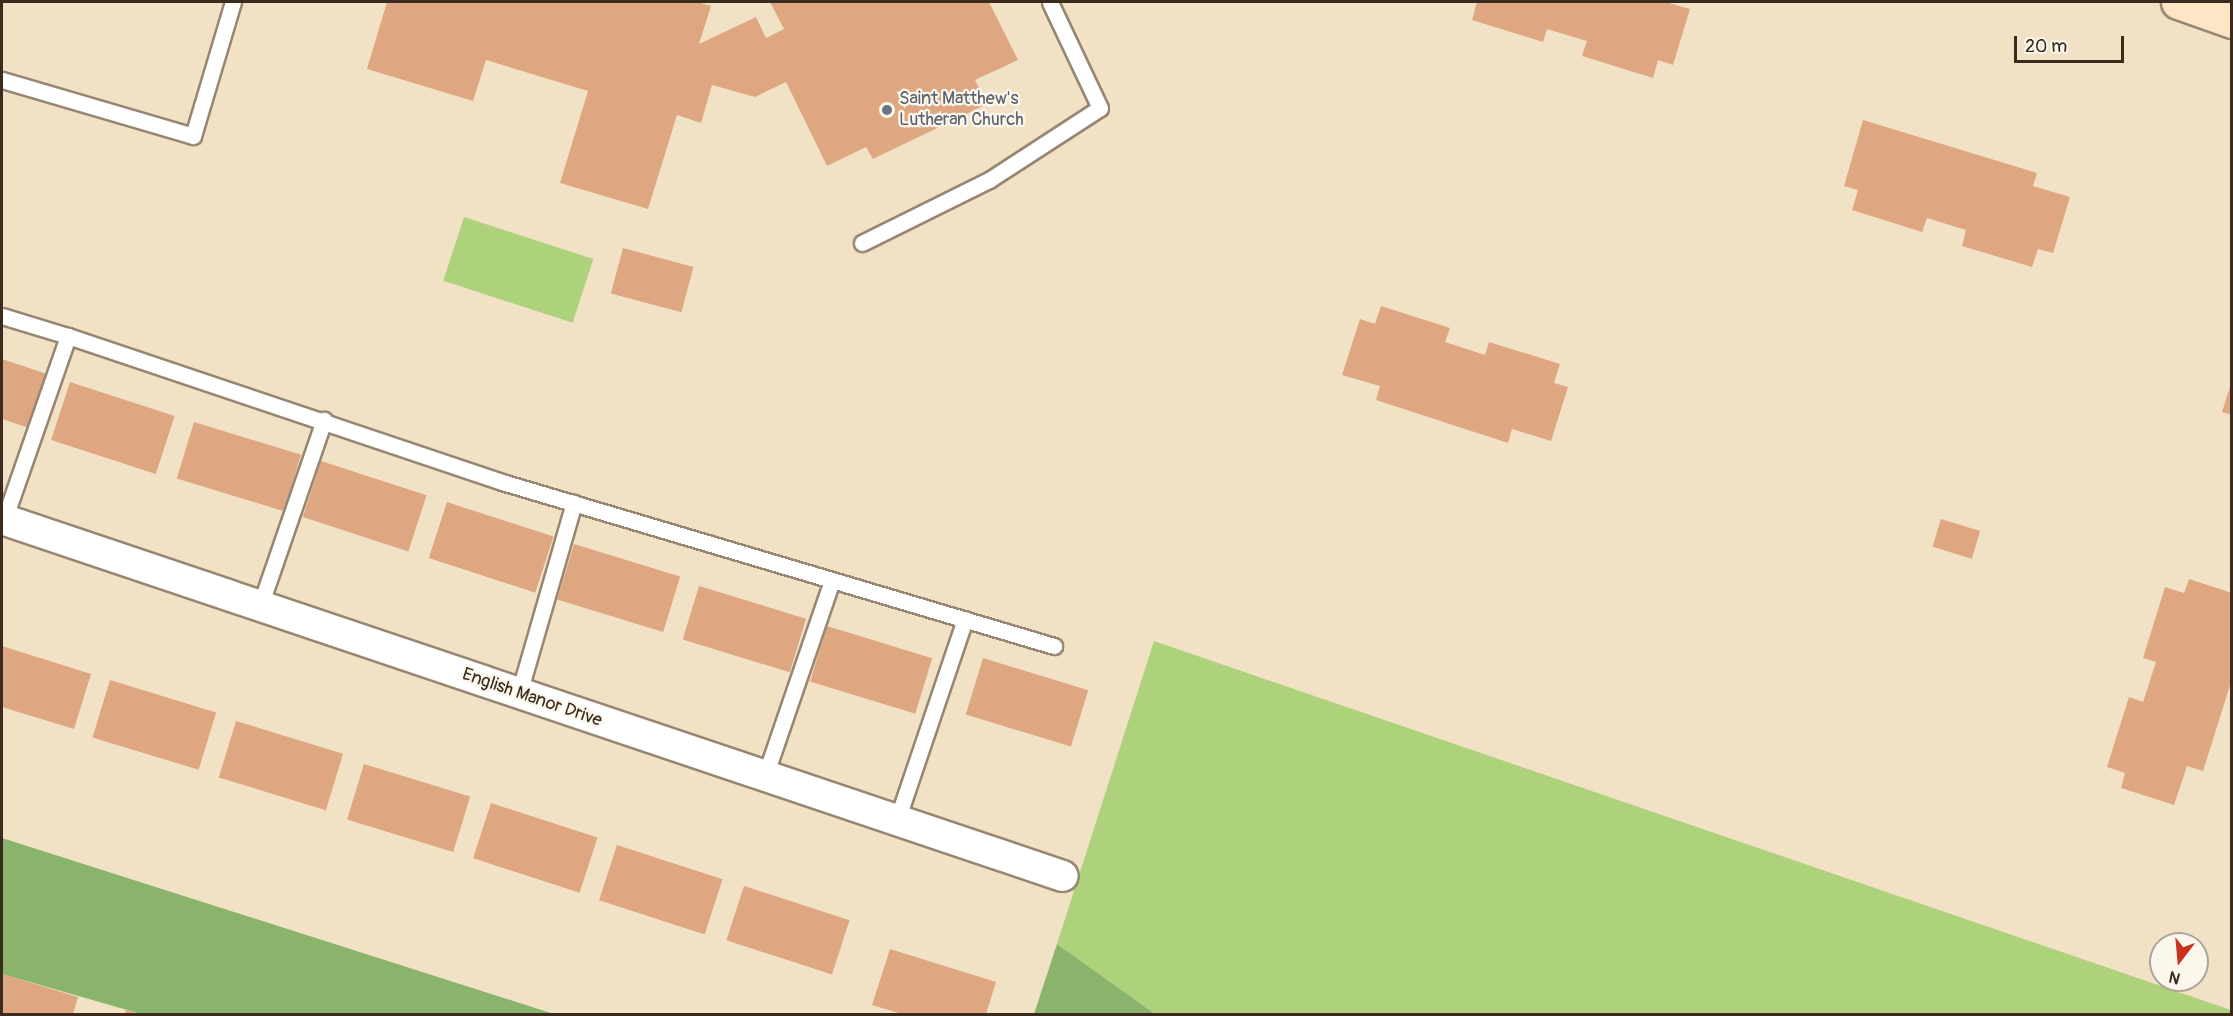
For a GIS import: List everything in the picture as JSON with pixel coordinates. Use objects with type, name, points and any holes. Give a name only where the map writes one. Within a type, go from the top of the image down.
[{"type":"main road","points":[[2178,2],[2232,21]]},
{"type":"street","name":"English Manor Drive","points":[[3,519],[1063,876]]},
{"type":"lane","points":[[2,80],[193,136],[233,2]]},
{"type":"lane","points":[[862,243],[989,180],[1100,108],[1050,2]]},
{"type":"lane","points":[[2,316],[574,503],[1054,646]]},
{"type":"lane","points":[[3,519],[68,336]]},
{"type":"lane","points":[[260,606],[324,420]]},
{"type":"lane","points":[[519,693],[574,503]]},
{"type":"lane","points":[[765,776],[832,580]]},
{"type":"lane","points":[[897,820],[965,619]]},
{"type":"green space","points":[[464,217],[593,259],[573,323],[443,281]]},
{"type":"green space","points":[[1154,641],[2149,982],[2149,992],[2178,992],[2231,1010],[2231,1014],[1155,1014],[1057,944]]},
{"type":"green space","points":[[2,838],[554,1014],[141,1014],[2,974]]},
{"type":"green space","points":[[1057,944],[1155,1014],[1034,1014]]},
{"type":"building","name":"Saint Matthew's Lutheran Church","points":[[387,2],[697,2],[711,6],[699,44],[756,17],[766,38],[784,29],[770,2],[989,2],[1018,60],[975,80],[987,104],[873,159],[866,147],[827,166],[786,82],[755,97],[712,85],[701,123],[677,115],[648,209],[560,183],[588,91],[486,60],[473,101],[367,69]]},
{"type":"building","points":[[1477,2],[1665,2],[1690,9],[1673,65],[1658,60],[1653,78],[1582,56],[1587,41],[1547,29],[1543,42],[1472,20]]},
{"type":"building","points":[[1863,120],[2037,173],[2033,186],[2070,197],[2053,253],[2038,249],[2032,267],[1962,246],[1966,230],[1927,218],[1922,232],[1852,210],[1858,190],[1844,186]]},
{"type":"building","points":[[623,248],[694,267],[681,312],[611,293]]},
{"type":"building","points":[[1381,306],[1450,328],[1445,342],[1485,355],[1489,342],[1560,364],[1554,383],[1568,387],[1551,441],[1512,429],[1508,443],[1376,400],[1380,386],[1342,375],[1360,319],[1375,324]]},
{"type":"building","points":[[2,359],[50,375],[32,429],[2,419]]},
{"type":"building","points":[[70,382],[175,416],[156,474],[51,440]]},
{"type":"building","points":[[2232,385],[2232,415],[2222,412]]},
{"type":"building","points":[[194,422],[301,455],[284,511],[177,478]]},
{"type":"building","points":[[321,461],[427,495],[408,551],[303,517]]},
{"type":"building","points":[[447,502],[554,537],[535,593],[429,558]]},
{"type":"building","points":[[1941,519],[1980,531],[1972,559],[1933,547]]},
{"type":"building","points":[[574,544],[680,576],[663,632],[557,599]]},
{"type":"building","points":[[2189,579],[2232,593],[2232,679],[2203,771],[2187,766],[2174,805],[2121,788],[2125,773],[2107,767],[2129,697],[2143,702],[2156,662],[2143,658],[2165,587],[2184,593]]},
{"type":"building","points":[[699,586],[806,619],[790,672],[683,640]]},
{"type":"building","points":[[827,626],[932,658],[915,714],[810,681]]},
{"type":"building","points":[[2,646],[91,674],[74,729],[2,707]]},
{"type":"building","points":[[983,658],[1088,690],[1071,747],[966,714]]},
{"type":"building","points":[[110,680],[216,712],[199,770],[92,737]]},
{"type":"building","points":[[236,721],[343,754],[326,810],[219,777]]},
{"type":"building","points":[[364,764],[470,796],[453,852],[347,819]]},
{"type":"building","points":[[491,803],[598,838],[580,893],[473,858]]},
{"type":"building","points":[[617,845],[723,879],[705,934],[599,900]]},
{"type":"building","points":[[744,886],[850,920],[832,975],[726,940]]},
{"type":"building","points":[[890,949],[996,982],[986,1014],[902,1014],[872,1005]]},
{"type":"building","points":[[2,974],[78,997],[73,1014],[2,1014]]},
{"type":"building","points":[[126,1010],[140,1014],[125,1014]]},
{"type":"place","name":"Saint Matthew's Lutheran Church","points":[[887,110]]}]
